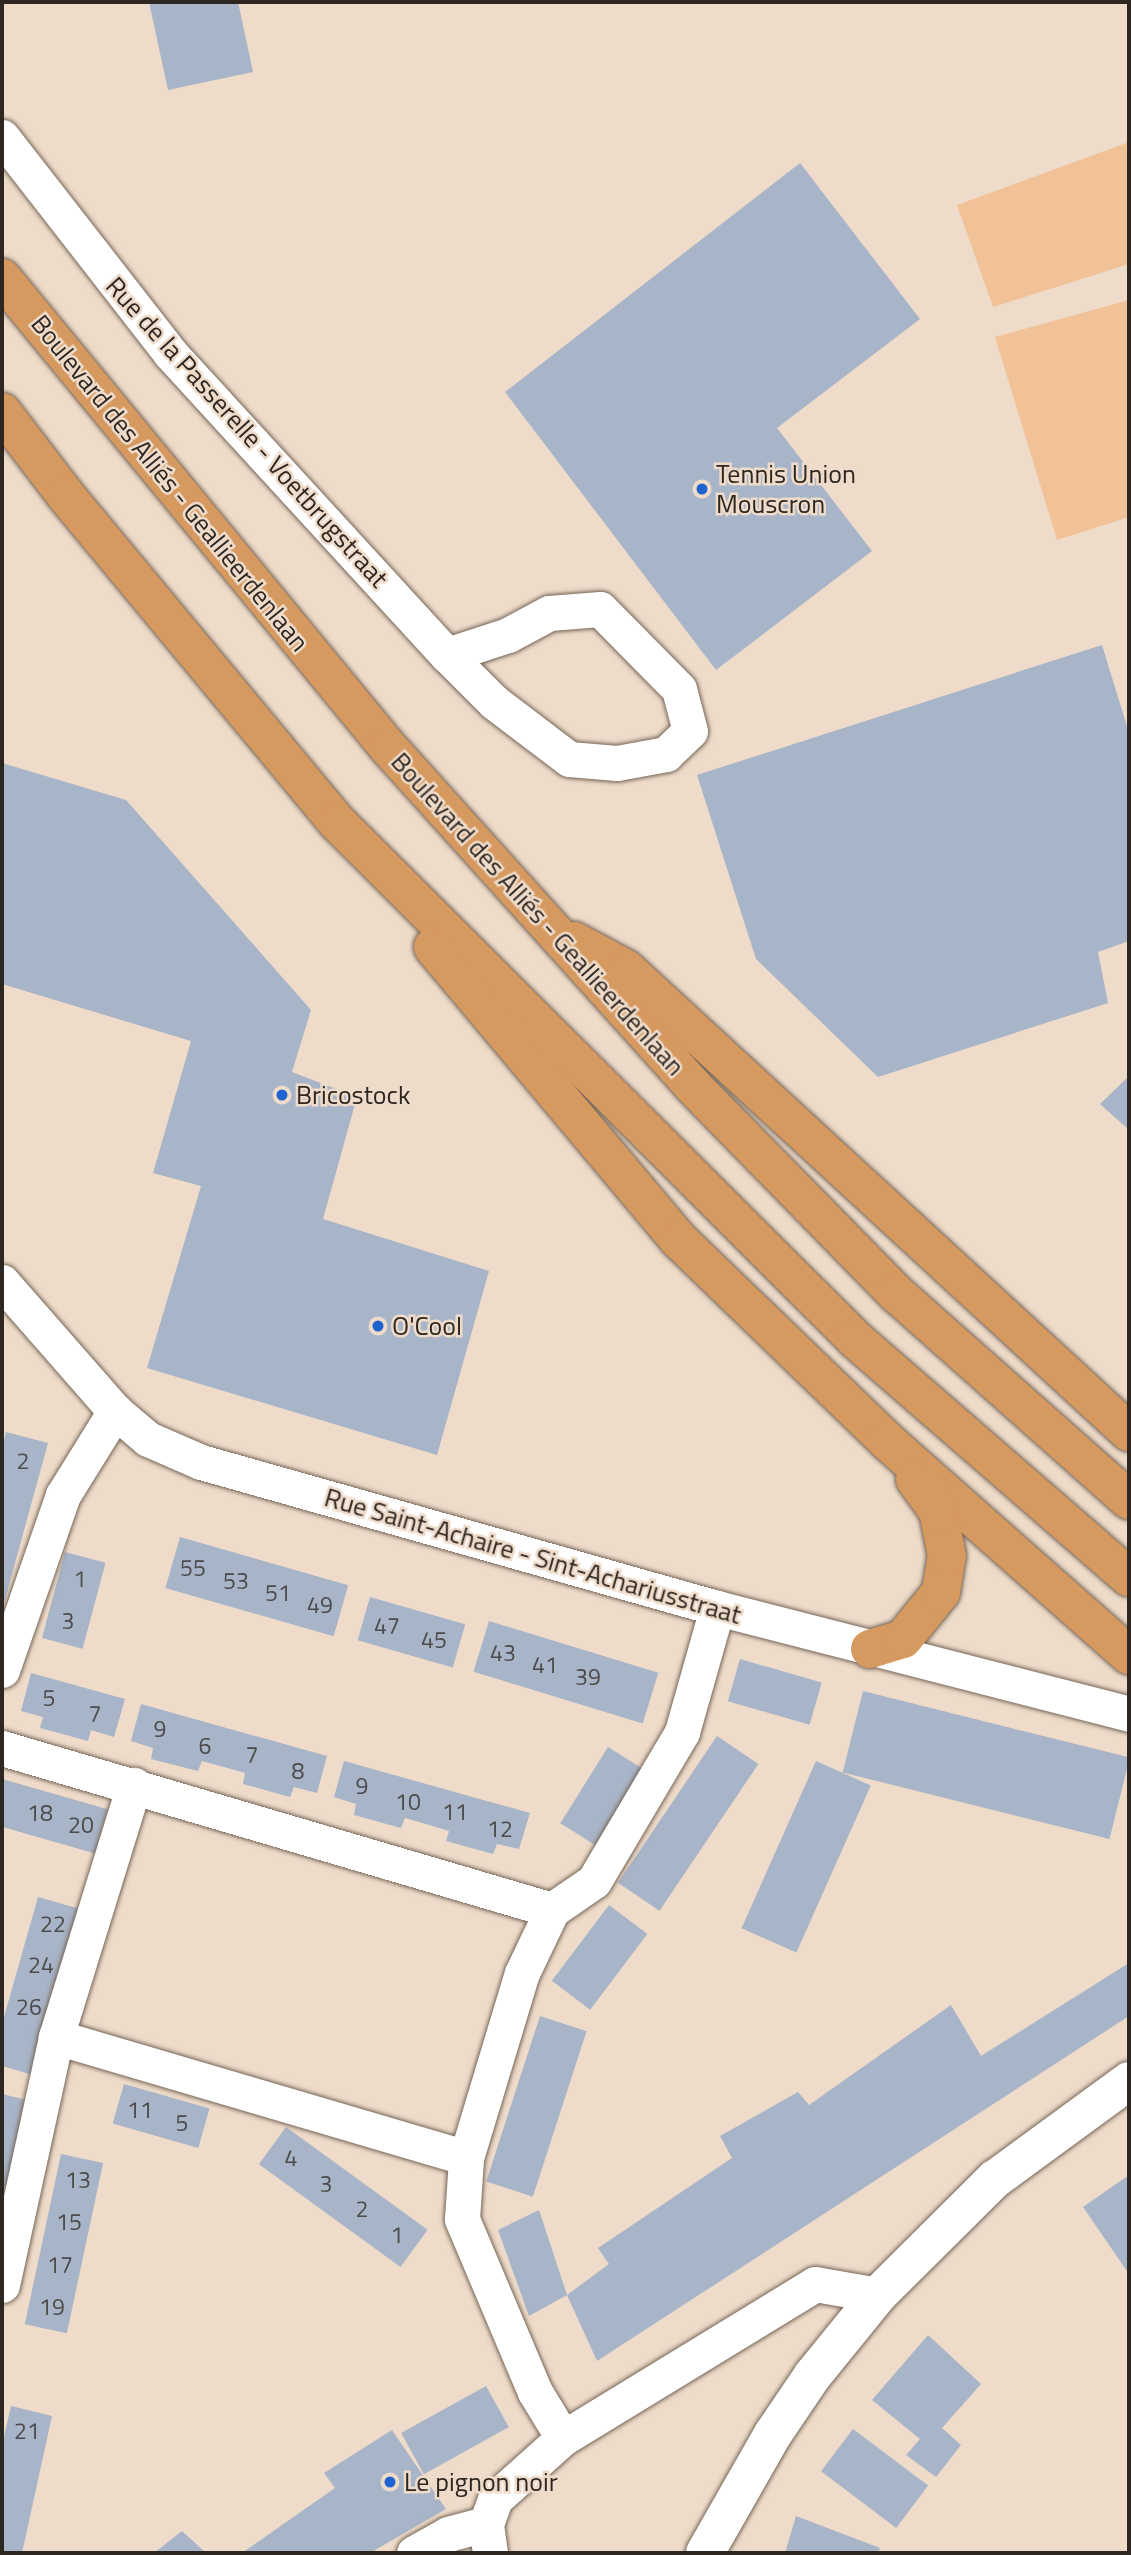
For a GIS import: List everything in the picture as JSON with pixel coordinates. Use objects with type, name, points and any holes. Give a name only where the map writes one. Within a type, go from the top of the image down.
[{"type":"highway","name":"Boulevard des Alliés - Geallieerdenlaan","points":[[2,278],[387,746],[693,1086],[898,1295],[1129,1500]]},
{"type":"highway","points":[[2,412],[67,497],[338,823],[482,1010],[679,1240],[887,1441],[1129,1655]]},
{"type":"highway","points":[[338,823],[855,1339],[1129,1577]]},
{"type":"highway","points":[[548,928],[626,969],[1129,1432]]},
{"type":"highway","points":[[870,1649],[903,1639],[941,1592],[947,1556],[938,1511],[887,1441]]},
{"type":"main road","points":[[705,2553],[734,2495],[779,2424],[878,2295],[995,2179],[1129,2081]]},
{"type":"street","name":"Rue de la Passerelle - Voetbrugstraat","points":[[2,137],[170,353],[447,655],[494,702],[569,759],[617,763],[666,754],[690,731],[679,690],[600,609],[549,613],[508,635],[447,655]]},
{"type":"street","name":"Rue Saint-Achaire - Sint-Achariusstraat","points":[[2,1282],[115,1411],[148,1439],[201,1462],[717,1608],[1129,1714]]},
{"type":"street","points":[[2,1670],[63,1495],[115,1411]]},
{"type":"street","points":[[563,2438],[534,2392],[462,2218],[466,2158],[522,1973],[552,1910],[594,1881],[682,1732],[717,1608]]},
{"type":"street","points":[[2,1748],[552,1910]]},
{"type":"street","points":[[2,2285],[56,2037],[134,1785]]},
{"type":"street","points":[[56,2037],[466,2158]]},
{"type":"street","points":[[414,2553],[448,2534],[488,2539],[495,2499],[515,2476],[563,2438],[815,2284],[878,2295]]},
{"type":"shaded area","points":[[1129,142],[1129,264],[993,307],[957,205]]},
{"type":"shaded area","points":[[1129,300],[1129,517],[1057,540],[995,337]]},
{"type":"building","points":[[149,2],[238,2],[253,72],[168,90]]},
{"type":"building","name":"Tennis Union Mouscron","points":[[800,163],[920,319],[777,428],[872,551],[716,670],[505,392]]},
{"type":"building","points":[[1102,645],[1129,733],[1129,941],[1098,952],[1108,1003],[878,1077],[756,959],[697,775]]},
{"type":"building","points":[[2,763],[126,800],[311,1010],[292,1072],[357,1097],[323,1219],[489,1271],[437,1455],[147,1368],[201,1186],[153,1173],[191,1041],[2,984]]},
{"type":"building","points":[[1129,1076],[1129,1130],[1100,1104]]},
{"type":"building","points":[[6,1432],[48,1443],[3,1607],[2,1448]]},
{"type":"building","points":[[180,1537],[348,1585],[334,1636],[165,1588]]},
{"type":"building","points":[[65,1552],[106,1563],[83,1649],[42,1638]]},
{"type":"building","points":[[370,1597],[465,1624],[453,1668],[358,1640]]},
{"type":"building","points":[[489,1621],[658,1673],[643,1723],[474,1672]]},
{"type":"building","points":[[740,1659],[822,1682],[810,1725],[728,1701]]},
{"type":"building","points":[[31,1673],[125,1699],[114,1737],[91,1730],[88,1741],[40,1728],[43,1717],[21,1711]]},
{"type":"building","points":[[863,1691],[1129,1757],[1110,1839],[843,1773]]},
{"type":"building","points":[[141,1704],[327,1756],[317,1793],[294,1787],[290,1797],[243,1784],[245,1773],[224,1767],[202,1761],[198,1771],[151,1759],[153,1748],[131,1741]]},
{"type":"building","points":[[717,1736],[758,1764],[659,1911],[618,1883]]},
{"type":"building","points":[[608,1747],[643,1769],[595,1845],[560,1823]]},
{"type":"building","points":[[344,1761],[530,1813],[519,1849],[497,1844],[493,1854],[446,1841],[449,1831],[405,1818],[401,1828],[354,1815],[356,1804],[334,1797]]},
{"type":"building","points":[[816,1761],[871,1785],[796,1953],[742,1928]]},
{"type":"building","points":[[2,1779],[108,1809],[95,1854],[2,1827]]},
{"type":"building","points":[[38,1897],[80,1909],[33,2075],[2,2066],[2,2024]]},
{"type":"building","points":[[609,1905],[647,1934],[590,2010],[552,1981]]},
{"type":"building","points":[[1129,1963],[1129,2016],[597,2361],[567,2295],[609,2264],[598,2248],[732,2158],[720,2136],[798,2092],[809,2105],[951,2005],[981,2056]]},
{"type":"building","points":[[540,2016],[587,2031],[533,2197],[486,2181]]},
{"type":"building","points":[[124,2084],[210,2109],[198,2148],[113,2123]]},
{"type":"building","points":[[2,2094],[27,2100],[9,2187],[2,2186]]},
{"type":"building","points":[[286,2127],[428,2230],[401,2267],[259,2164]]},
{"type":"building","points":[[61,2154],[103,2163],[67,2333],[25,2324]]},
{"type":"building","points":[[1129,2175],[1129,2274],[1083,2207]]},
{"type":"building","points":[[539,2210],[567,2295],[529,2316],[498,2230]]},
{"type":"building","points":[[928,2335],[981,2384],[942,2428],[961,2445],[936,2477],[906,2455],[920,2439],[872,2400]]},
{"type":"building","points":[[486,2386],[509,2427],[424,2474],[401,2433]]},
{"type":"building","points":[[11,2406],[52,2416],[22,2553],[2,2553],[2,2446]]},
{"type":"building","points":[[853,2429],[928,2486],[896,2528],[821,2471]]},
{"type":"building","points":[[392,2430],[446,2509],[370,2553],[242,2553],[335,2488],[324,2473]]},
{"type":"building","points":[[796,2516],[880,2548],[878,2553],[785,2553]]},
{"type":"building","points":[[182,2531],[206,2553],[154,2553]]},
{"type":"place","name":"Tennis Union Mouscron","points":[[702,489]]},
{"type":"place","name":"Bricostock","points":[[282,1095]]},
{"type":"place","name":"O'Cool","points":[[378,1326]]},
{"type":"place","name":"Le pignon noir","points":[[390,2482]]}]
